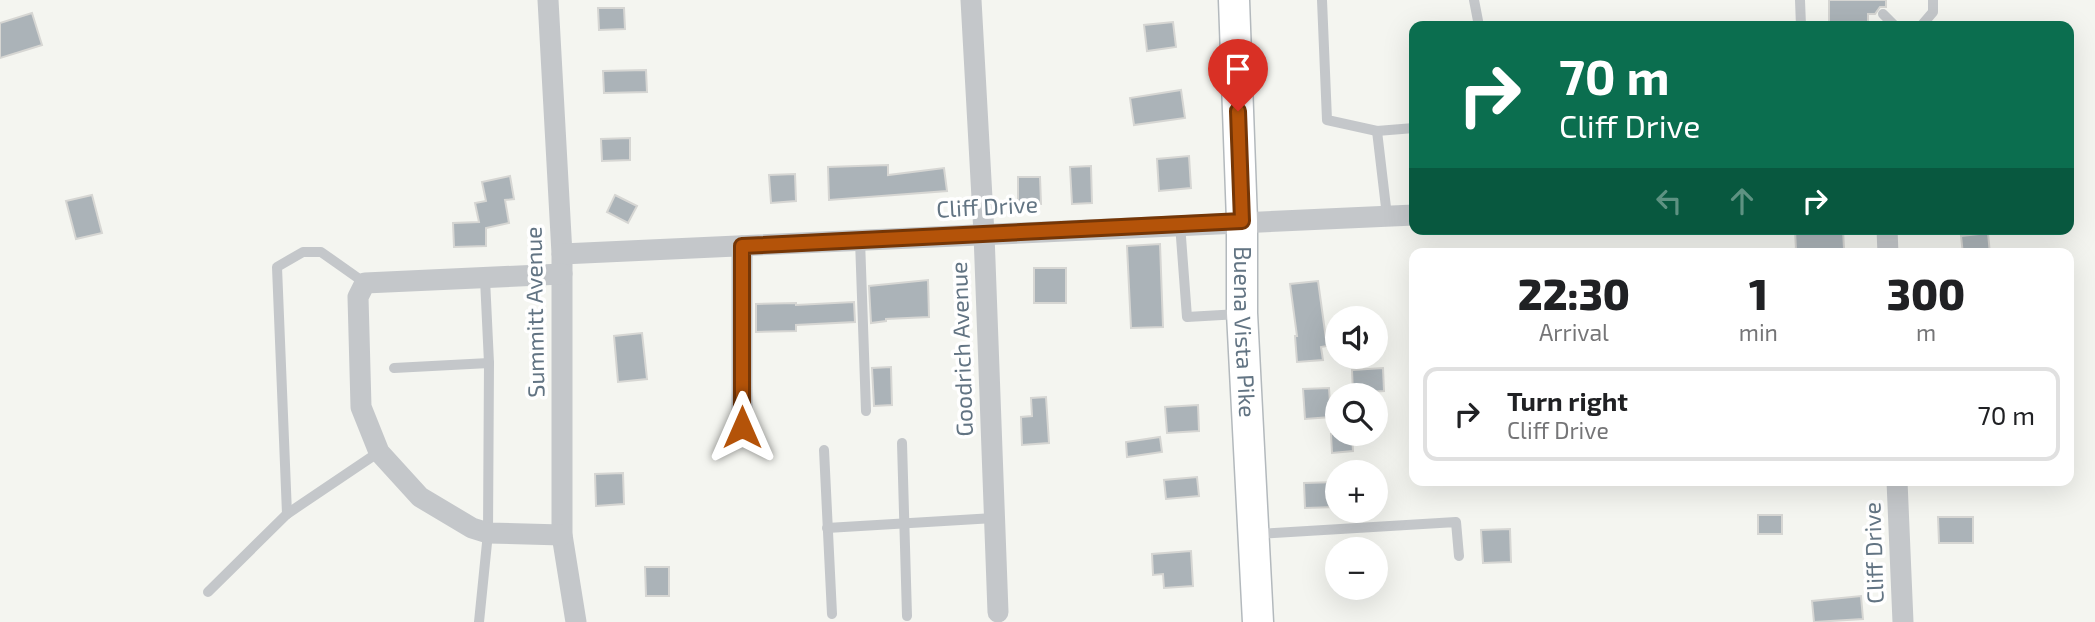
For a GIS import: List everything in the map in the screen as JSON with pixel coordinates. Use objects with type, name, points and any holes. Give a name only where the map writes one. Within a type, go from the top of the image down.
[{"type":"main road","name":"Buena Vista Pike","points":[[1234,0],[1242,221],[1242,313],[1258,622]]},
{"type":"street","name":"Summitt Avenue","points":[[548,0],[562,264],[562,535],[576,622]]},
{"type":"street","name":"Goodrich Avenue","points":[[971,0],[984,233],[998,612]]},
{"type":"street","name":"Cliff Drive","points":[[365,283],[485,279],[562,264],[742,246],[1409,215]]},
{"type":"street","points":[[742,246],[742,427]]},
{"type":"street","points":[[365,283],[358,297],[360,407],[379,452],[420,497],[472,528],[488,533],[562,535]]},
{"type":"street","name":"Cliff Drive","points":[[1897,486],[1903,622]]},
{"type":"lane","points":[[1322,0],[1327,120],[1377,131],[1409,128]]},
{"type":"lane","points":[[1474,0],[1478,21]]},
{"type":"lane","points":[[1800,0],[1801,21]]},
{"type":"lane","points":[[1926,21],[1933,12],[1933,0]]},
{"type":"lane","points":[[1883,14],[1890,21]]},
{"type":"lane","points":[[1377,131],[1387,216]]},
{"type":"lane","points":[[1180,224],[1186,317],[1242,313]]},
{"type":"lane","points":[[860,240],[866,411]]},
{"type":"lane","points":[[287,514],[277,267],[303,251],[321,252],[365,283]]},
{"type":"lane","points":[[479,622],[488,533],[489,363],[485,279]]},
{"type":"lane","points":[[394,368],[489,363]]},
{"type":"lane","points":[[902,443],[906,616]]},
{"type":"lane","points":[[824,450],[832,614]]},
{"type":"lane","points":[[208,592],[287,514],[379,452]]},
{"type":"lane","points":[[827,528],[994,518]]},
{"type":"lane","points":[[1254,534],[1456,522],[1459,556]]},
{"type":"building","points":[[1829,0],[1886,0],[1886,7],[1880,7],[1875,14],[1868,14],[1868,21],[1829,21]]},
{"type":"building","points":[[598,8],[624,8],[625,29],[599,30]]},
{"type":"building","points":[[32,13],[42,45],[0,58],[0,23]]},
{"type":"building","points":[[1173,22],[1176,47],[1147,51],[1144,25]]},
{"type":"building","points":[[646,70],[647,92],[604,93],[603,71]]},
{"type":"building","points":[[1181,90],[1185,118],[1134,125],[1130,98]]},
{"type":"building","points":[[630,138],[630,160],[602,161],[601,139]]},
{"type":"building","points":[[1189,156],[1191,188],[1159,191],[1157,159]]},
{"type":"building","points":[[888,165],[888,175],[944,168],[947,191],[829,200],[828,167]]},
{"type":"building","points":[[1091,166],[1092,203],[1072,204],[1070,167]]},
{"type":"building","points":[[795,174],[796,201],[771,203],[769,175]]},
{"type":"building","points":[[510,176],[514,199],[505,200],[509,223],[486,228],[486,246],[454,247],[453,223],[479,222],[475,203],[486,201],[482,182]]},
{"type":"building","points":[[1018,177],[1040,177],[1041,204],[1018,204]]},
{"type":"building","points":[[92,195],[102,233],[76,239],[66,201]]},
{"type":"building","points":[[615,195],[637,206],[628,223],[607,212]]},
{"type":"building","points":[[1795,235],[1843,235],[1844,248],[1796,248]]},
{"type":"building","points":[[1988,235],[1989,248],[1962,248],[1961,236]]},
{"type":"building","points":[[1160,244],[1163,327],[1131,328],[1127,246]]},
{"type":"building","points":[[1034,268],[1066,268],[1066,303],[1034,303]]},
{"type":"building","points":[[928,280],[929,317],[886,319],[871,323],[869,286]]},
{"type":"building","points":[[1318,281],[1325,332],[1325,346],[1321,347],[1323,360],[1297,362],[1297,336],[1290,284]]},
{"type":"building","points":[[854,302],[855,322],[796,325],[796,331],[756,332],[756,304]]},
{"type":"building","points":[[642,333],[647,379],[618,382],[614,336]]},
{"type":"building","points":[[891,367],[892,405],[874,406],[872,368]]},
{"type":"building","points":[[1383,369],[1384,383],[1353,383],[1352,370]]},
{"type":"building","points":[[1325,388],[1325,417],[1305,419],[1303,389]]},
{"type":"building","points":[[1046,397],[1049,443],[1022,445],[1021,417],[1032,416],[1031,398]]},
{"type":"building","points":[[1198,405],[1199,431],[1167,433],[1165,407]]},
{"type":"building","points":[[1160,437],[1162,452],[1127,457],[1126,442]]},
{"type":"building","points":[[1332,446],[1353,446],[1353,451],[1332,453]]},
{"type":"building","points":[[623,473],[624,504],[596,506],[595,474]]},
{"type":"building","points":[[1197,477],[1199,496],[1166,499],[1164,480]]},
{"type":"building","points":[[1325,482],[1325,507],[1305,508],[1304,483]]},
{"type":"building","points":[[1758,515],[1782,515],[1782,534],[1758,534]]},
{"type":"building","points":[[1938,517],[1973,517],[1973,543],[1939,543]]},
{"type":"building","points":[[1510,529],[1511,562],[1483,563],[1481,530]]},
{"type":"building","points":[[1191,551],[1193,586],[1164,588],[1163,574],[1153,575],[1152,554]]},
{"type":"building","points":[[645,567],[669,567],[669,596],[646,596]]},
{"type":"building","points":[[1861,596],[1863,619],[1814,622],[1812,601]]},
{"type":"route","points":[[742,427],[742,246],[1242,221],[1238,111]]}]
